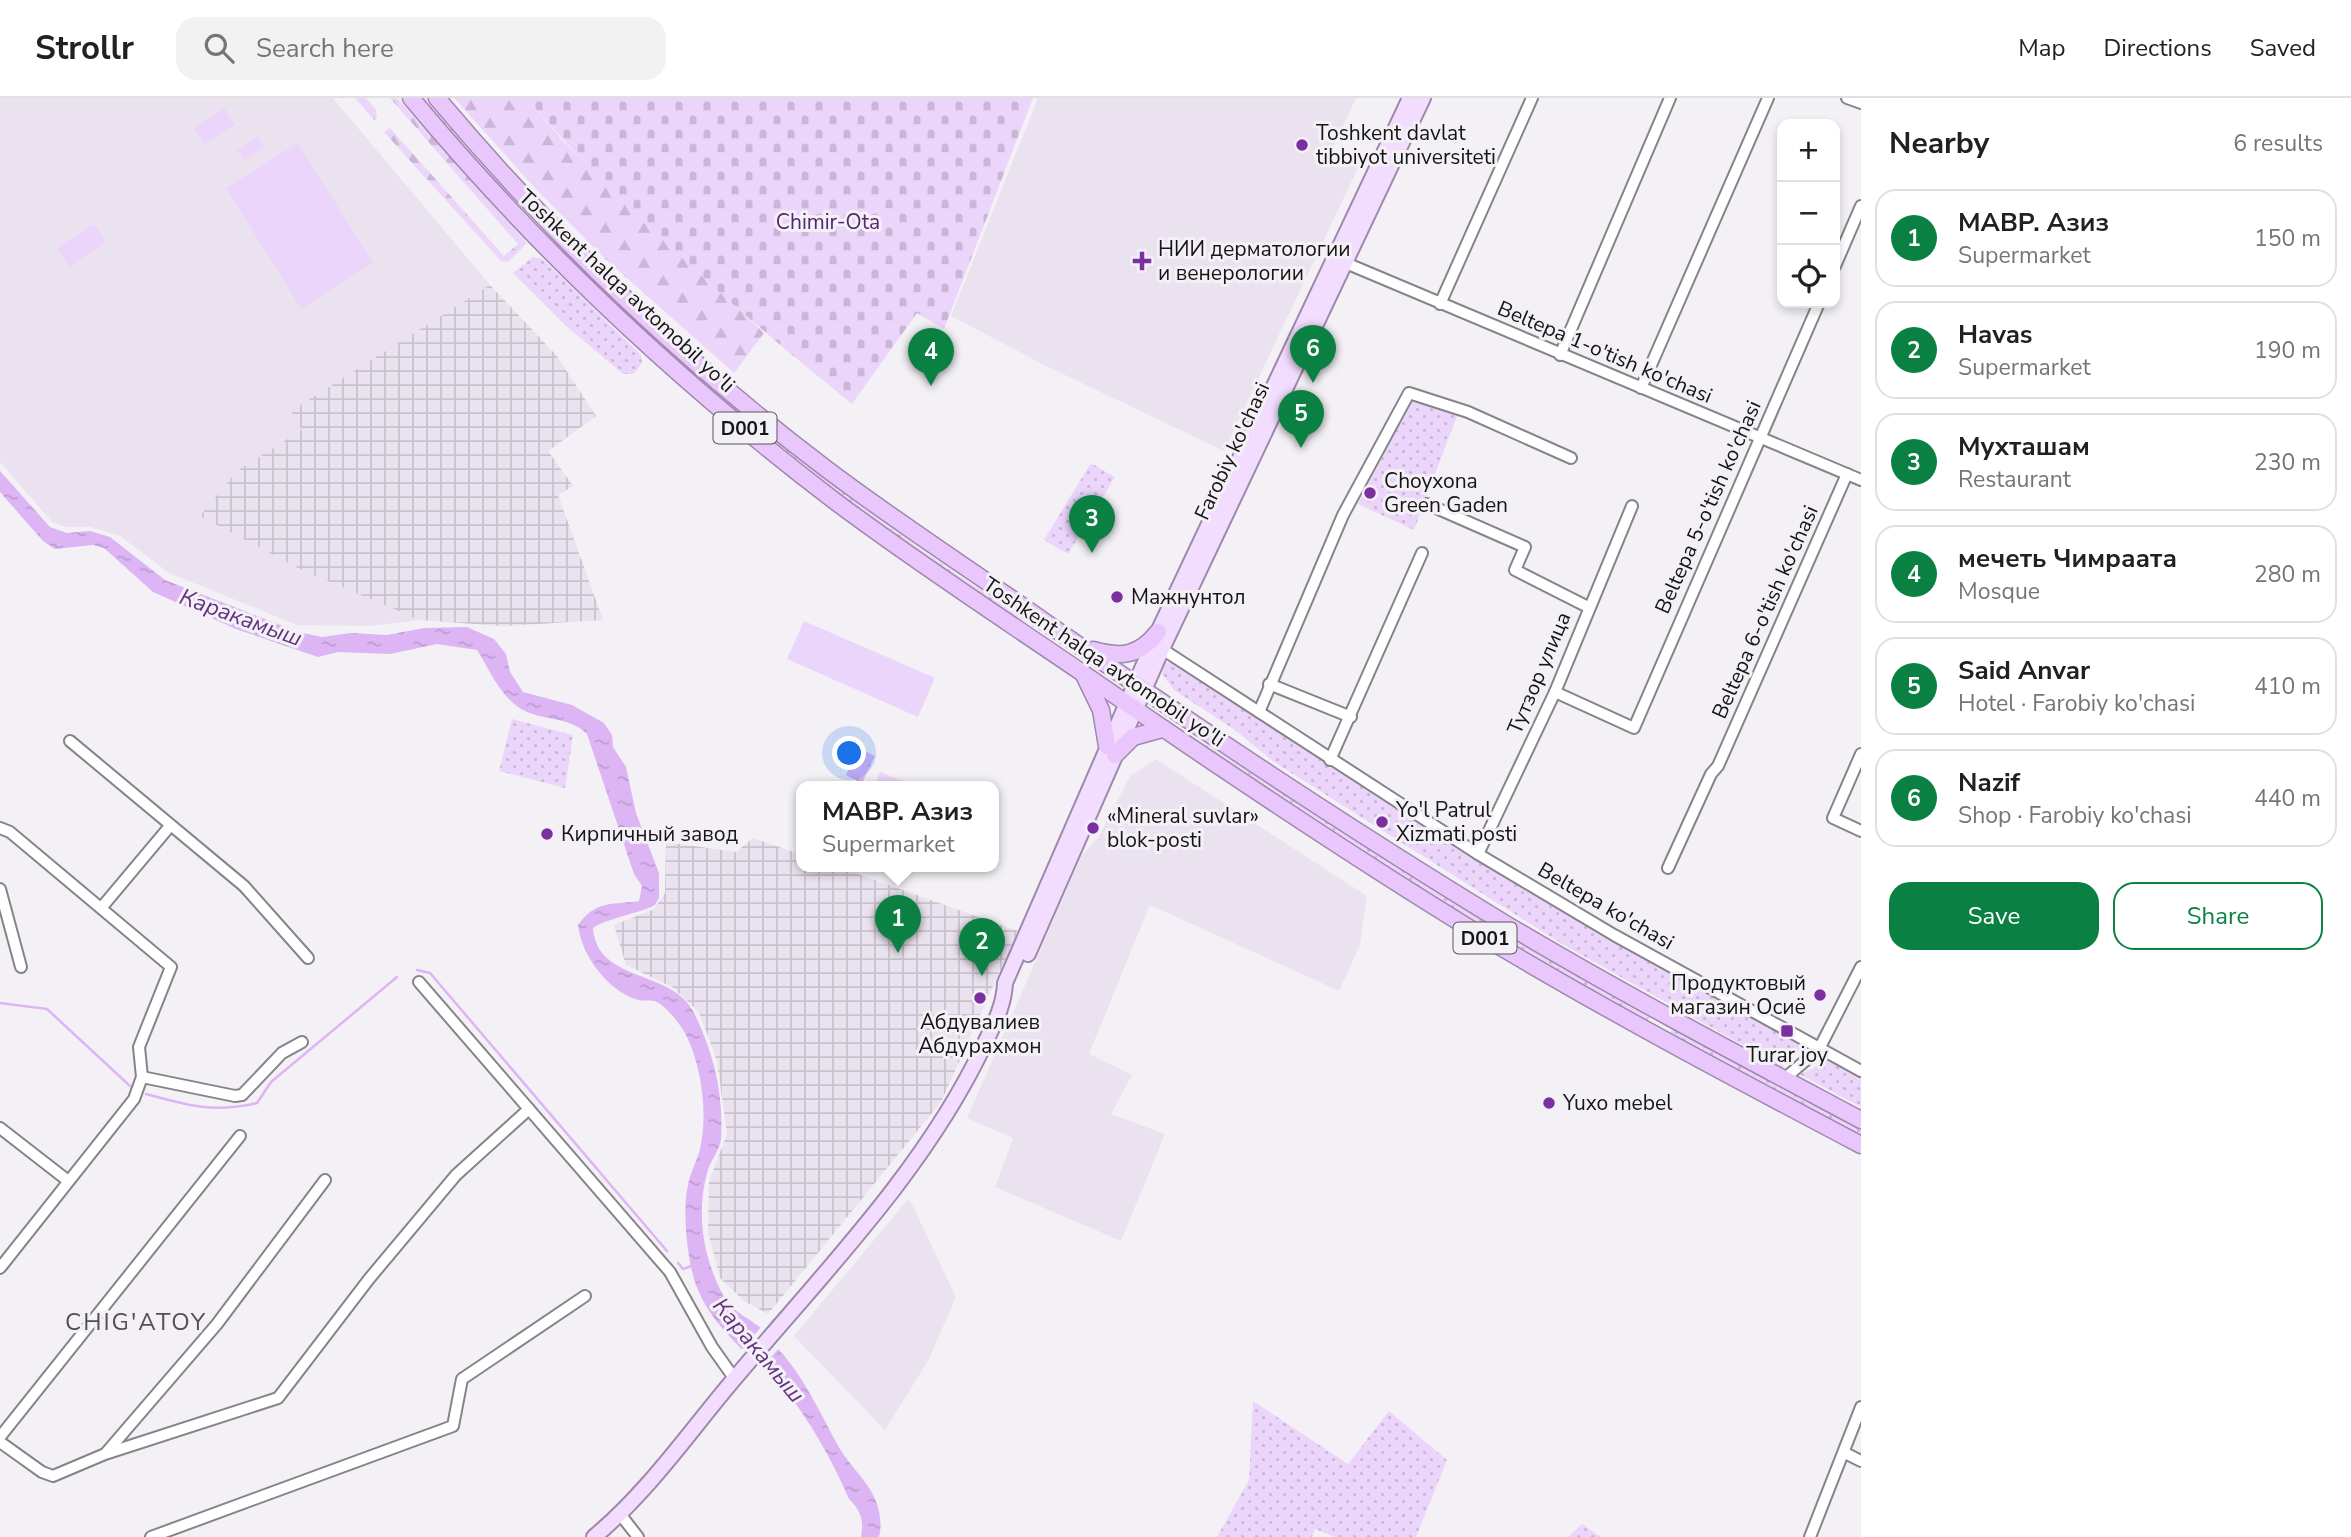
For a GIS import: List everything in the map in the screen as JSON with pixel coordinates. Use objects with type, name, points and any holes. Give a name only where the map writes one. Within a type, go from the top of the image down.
[{"type":"highway","name":"Toshkent halqa avtomobil yo'li","points":[[411,98],[522,224],[616,315],[806,478],[914,559],[1162,729],[1442,911],[1659,1037],[1861,1145]]},
{"type":"highway","name":"Toshkent halqa avtomobil yo'li","points":[[437,98],[536,211],[630,303],[790,440],[916,534],[1139,687],[1452,891],[1670,1018],[1861,1119]]},
{"type":"highway","points":[[522,224],[536,211]]},
{"type":"highway","points":[[1081,646],[1116,655],[1132,654],[1145,647],[1158,632]]},
{"type":"highway","points":[[1083,673],[1101,710],[1111,750],[1133,737],[1162,729]]},
{"type":"highway","points":[[1659,1037],[1657,1024],[1670,1018]]},
{"type":"main road","name":"Farobiy ko'chasi","points":[[594,1537],[620,1514],[672,1456],[898,1182],[947,1112],[976,1061],[1004,998],[1005,983],[1130,706],[1162,649],[1339,261],[1410,98]]},
{"type":"main road","name":"Farobiy ko'chasi","points":[[1139,687],[1158,632],[1339,261],[1423,98]]},
{"type":"street","points":[[1440,303],[1532,98]]},
{"type":"street","points":[[1560,355],[1670,98]]},
{"type":"street","points":[[1641,388],[1768,98]]},
{"type":"street","points":[[1847,98],[1861,103]]},
{"type":"street","points":[[1840,254],[1861,206]]},
{"type":"street","name":"Beltepa 1-o'tish ko'chasi","points":[[1339,261],[1861,480]]},
{"type":"street","name":"Beltepa 5-o'tish ko'chasi","points":[[1555,692],[1634,727],[1817,308]]},
{"type":"street","points":[[1259,712],[1343,515],[1409,393],[1468,412],[1571,458]]},
{"type":"street","name":"Beltepa 6-o'tish ko'chasi","points":[[1668,868],[1718,766],[1847,474]]},
{"type":"street","points":[[1427,504],[1525,547],[1515,570],[1588,607]]},
{"type":"street","name":"Тутзор улица","points":[[1478,854],[1555,692],[1632,506]]},
{"type":"street","points":[[1330,760],[1422,552]]},
{"type":"street","name":"Beltepa ko'chasi","points":[[1162,649],[1478,854],[1614,935],[1861,1071]]},
{"type":"street","points":[[1269,684],[1351,717]]},
{"type":"street","points":[[70,741],[244,886],[308,958]]},
{"type":"street","points":[[1861,754],[1833,818],[1861,831]]},
{"type":"street","points":[[102,907],[170,827]]},
{"type":"street","points":[[0,828],[10,832],[171,967],[139,1047],[142,1077],[134,1099],[2,1260]]},
{"type":"street","points":[[0,889],[21,967]]},
{"type":"street","points":[[1784,1079],[1819,1049],[1861,967]]},
{"type":"street","points":[[419,982],[670,1272],[712,1347],[734,1378]]},
{"type":"street","points":[[142,1077],[235,1096],[242,1095],[282,1053],[302,1042]]},
{"type":"street","points":[[240,1136],[0,1439],[41,1472],[53,1476],[105,1454],[278,1398],[369,1279],[456,1175],[529,1109]]},
{"type":"street","points":[[0,1128],[66,1180]]},
{"type":"street","points":[[105,1454],[217,1324],[325,1180]]},
{"type":"street","points":[[151,1537],[453,1426],[462,1379],[585,1296]]},
{"type":"street","points":[[1810,1537],[1861,1407]]},
{"type":"street","points":[[1845,1453],[1861,1461]]},
{"type":"street","points":[[620,1514],[638,1537]]},
{"type":"shaded area","points":[[0,98],[333,98],[490,285],[556,355],[596,416],[548,451],[573,486],[558,495],[603,620],[502,626],[420,620],[370,626],[297,625],[169,573],[120,536],[91,527],[66,527],[52,522],[0,462]]},
{"type":"shaded area","name":"НИИ дерматологии и венерологии","points":[[1038,98],[1356,98],[1332,150],[1360,164],[1224,451],[1044,365],[951,316]]},
{"type":"shaded area","points":[[490,285],[556,355],[596,416],[548,451],[573,486],[558,495],[603,620],[502,626],[420,620],[302,570],[200,516],[237,471],[302,430],[291,411]]},
{"type":"shaded area","points":[[1156,759],[1367,896],[1360,945],[1339,991],[1150,905],[1089,1054],[1132,1075],[1111,1114],[1165,1134],[1121,1241],[995,1187],[1013,1138],[967,1118],[1082,855],[1098,838],[1130,776]]},
{"type":"shaded area","points":[[753,838],[796,853],[796,872],[852,872],[1018,931],[941,1102],[768,1314],[744,1301],[720,1278],[708,1233],[709,1181],[727,1134],[717,1061],[699,1012],[672,987],[626,965],[614,925],[654,909],[665,893],[666,842],[736,852]]},
{"type":"shaded area","points":[[909,1198],[956,1297],[928,1361],[885,1430],[794,1336]]},
{"type":"green space","points":[[355,98],[366,98],[376,110],[377,118],[374,120]]},
{"type":"green space","points":[[390,98],[397,98],[527,243],[508,262],[501,261],[384,132],[390,128],[504,256],[518,244]]},
{"type":"green space","points":[[420,98],[428,98],[521,205],[517,209]]},
{"type":"green space","points":[[454,98],[526,98],[564,142],[764,333],[734,373],[603,257],[534,187]]},
{"type":"green space","name":"Chimir-Ota","points":[[526,98],[1033,98],[944,329],[917,313],[852,404],[766,333],[682,258],[602,180]]},
{"type":"green space","points":[[224,108],[235,125],[204,144],[193,128]]},
{"type":"green space","points":[[258,137],[264,147],[244,160],[237,150]]},
{"type":"green space","points":[[298,143],[373,263],[301,309],[226,188]]},
{"type":"green space","points":[[94,224],[106,243],[69,267],[57,248]]},
{"type":"green space","points":[[541,226],[654,335],[814,470],[916,546],[1104,673],[964,583],[836,493],[704,385],[620,309],[537,230]]},
{"type":"green space","points":[[533,257],[543,259],[641,355],[642,363],[634,374],[623,374],[566,326],[513,273]]},
{"type":"green space","name":"Choyxona Green Gaden","points":[[1413,399],[1457,416],[1414,530],[1358,504]]},
{"type":"green space","points":[[1091,463],[1115,477],[1068,554],[1044,540]]},
{"type":"green space","points":[[804,621],[935,678],[918,717],[787,659]]},
{"type":"green space","points":[[1173,662],[1249,714],[1483,862],[1802,1047],[1782,1067],[1562,944],[1274,762],[1235,730],[1174,690],[1162,674],[1164,663]]},
{"type":"green space","points":[[1145,706],[1436,891],[1649,1017],[1647,1022],[1433,896]]},
{"type":"green space","points":[[512,719],[573,735],[565,788],[499,771]]},
{"type":"green space","points":[[880,772],[903,781],[876,781]]},
{"type":"green space","points":[[1672,1029],[1861,1130],[1861,1137],[1669,1034]]},
{"type":"green space","points":[[1824,1058],[1861,1078],[1861,1107],[1799,1074],[1813,1069]]},
{"type":"green space","points":[[1253,1401],[1348,1464],[1389,1411],[1447,1460],[1416,1537],[1335,1537],[1315,1529],[1312,1537],[1217,1537],[1249,1480]]},
{"type":"green space","points":[[1582,1524],[1601,1537],[1568,1537]]},
{"type":"water","name":"Каракамыш","points":[[0,471],[50,527],[67,533],[90,531],[110,537],[165,580],[298,632],[322,637],[351,633],[387,635],[424,628],[467,627],[494,639],[506,654],[510,672],[523,692],[572,705],[604,723],[612,735],[613,747],[626,767],[636,813],[659,873],[659,898],[655,905],[593,928],[598,946],[607,958],[621,967],[669,988],[683,998],[693,1011],[716,1073],[721,1106],[720,1143],[707,1173],[702,1204],[703,1235],[716,1281],[730,1304],[764,1332],[797,1372],[840,1449],[871,1491],[880,1514],[879,1537],[861,1537],[862,1521],[859,1512],[849,1499],[811,1427],[793,1400],[734,1342],[712,1316],[696,1285],[688,1249],[685,1208],[689,1180],[700,1149],[703,1106],[700,1076],[692,1048],[680,1026],[663,1006],[654,1001],[638,1000],[627,995],[606,980],[590,959],[580,936],[578,925],[591,911],[605,905],[639,901],[642,886],[634,874],[587,734],[573,725],[535,715],[518,707],[498,685],[477,650],[437,644],[390,654],[338,652],[318,657],[236,629],[153,592],[104,548],[93,545],[55,549],[43,541],[0,492]]},
{"type":"water","points":[[858,748],[875,756],[863,781],[846,775]]},
{"type":"pier","points":[[762,1326],[781,1346],[759,1371],[739,1353]]},
{"type":"waterway","points":[[417,970],[430,973],[667,1251]]},
{"type":"waterway","points":[[146,1094],[214,1108],[257,1103],[271,1082],[397,977]]},
{"type":"waterway","points":[[0,1003],[47,1009],[130,1086]]},
{"type":"waterway","points":[[678,1263],[683,1269],[694,1265]]},
{"type":"place","name":"Toshkent davlat tibbiyot universiteti","points":[[1302,145]]},
{"type":"place","name":"НИИ дерматологии и венерологии","points":[[1142,261]]},
{"type":"place","name":"Nazif","points":[[1313,383]]},
{"type":"place","name":"мечеть Чимраата","points":[[931,386]]},
{"type":"place","name":"Said Anvar","points":[[1301,448]]},
{"type":"place","name":"Choyxona Green Gaden","points":[[1370,493]]},
{"type":"place","name":"Мухташам","points":[[1092,553]]},
{"type":"place","name":"Мажнунтол","points":[[1117,597]]},
{"type":"place","name":"Yo'l Patrul Xizmati posti","points":[[1382,822]]},
{"type":"place","name":"«Mineral suvlar» blok-posti","points":[[1093,828]]},
{"type":"place","name":"Кирпичный завод","points":[[547,834]]},
{"type":"place","name":"МАВР. Азиз","points":[[898,953]]},
{"type":"place","name":"Havas","points":[[982,976]]},
{"type":"place","name":"Продуктовый магазин Осиё","points":[[1820,995]]},
{"type":"place","name":"Абдувалиев Абдурахмон","points":[[980,998]]},
{"type":"place","name":"Turar joy","points":[[1787,1031]]},
{"type":"place","name":"Yuxo mebel","points":[[1549,1103]]},
{"type":"district","name":"CHIG'ATOY","points":[[136,1322]]}]
